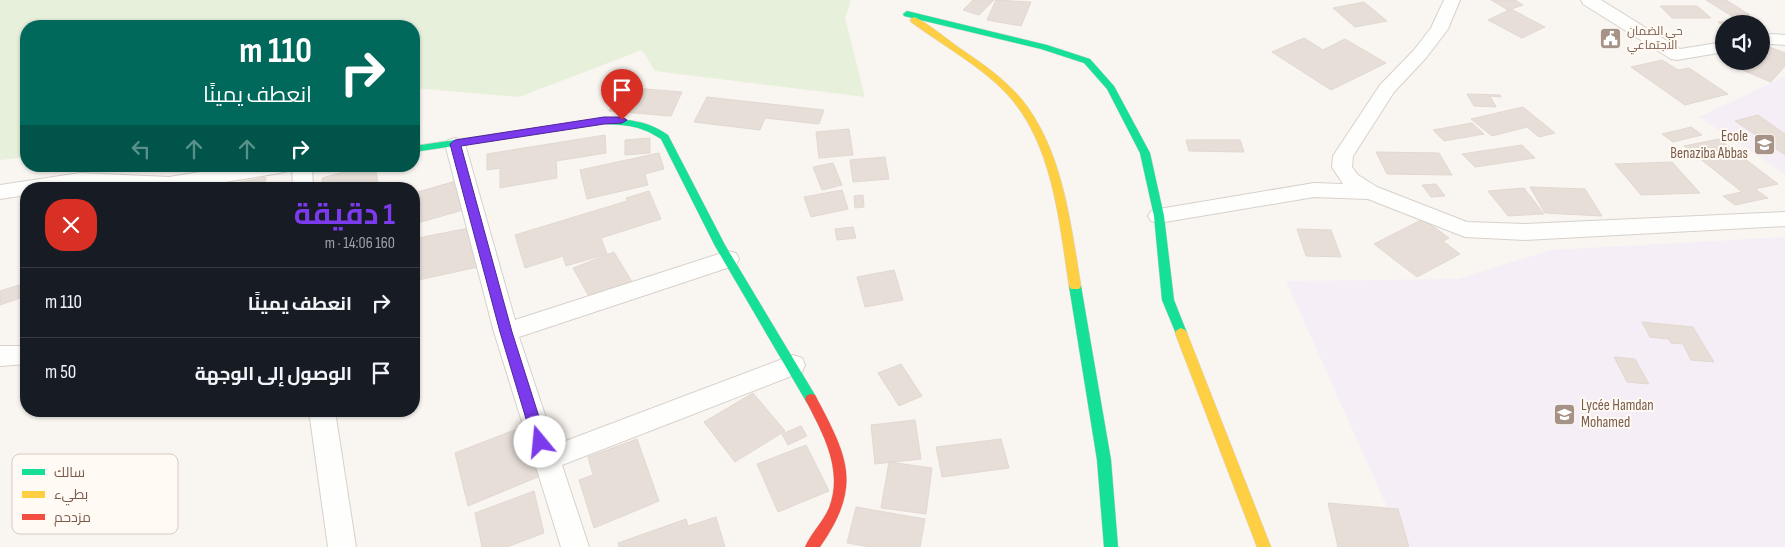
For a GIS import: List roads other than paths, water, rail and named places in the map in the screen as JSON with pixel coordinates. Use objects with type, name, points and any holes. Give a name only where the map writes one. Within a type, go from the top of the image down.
[{"type":"street","points":[[1452,0],[1439,29],[1420,54],[1387,89],[1343,156],[1342,168],[1351,180],[1370,192],[1465,229],[1525,232],[1785,219]]},
{"type":"street","points":[[1589,0],[1677,55],[1715,49]]},
{"type":"street","points":[[1111,547],[1104,460],[1065,223],[1043,144],[1026,112],[1009,91],[904,11],[1044,47],[1087,61],[1111,88],[1145,153],[1159,216],[1168,300],[1264,547]]},
{"type":"street","points":[[1770,39],[1785,40]]},
{"type":"street","points":[[420,148],[604,120],[639,122],[654,128],[665,136],[728,259],[793,365],[836,447],[842,480],[834,514],[825,531],[812,547]]},
{"type":"street","points":[[455,144],[506,332],[575,547]]},
{"type":"street","points":[[181,182],[243,172]]},
{"type":"street","points":[[58,182],[92,179],[110,182]]},
{"type":"street","points":[[0,192],[20,189]]},
{"type":"street","points":[[1159,216],[1314,190],[1370,192]]},
{"type":"street","points":[[506,332],[728,259]]},
{"type":"street","points":[[0,356],[20,355]]},
{"type":"street","points":[[546,460],[793,365]]},
{"type":"street","points":[[323,417],[342,547]]},
{"type":"place","name":"حي الضمان الاجتماعي","points":[[1611,38]]},
{"type":"place","name":"Ecole Benaziba Abbas","points":[[1764,145]]},
{"type":"place","name":"Lycée Hamdan Mohamed","points":[[1565,414]]}]
